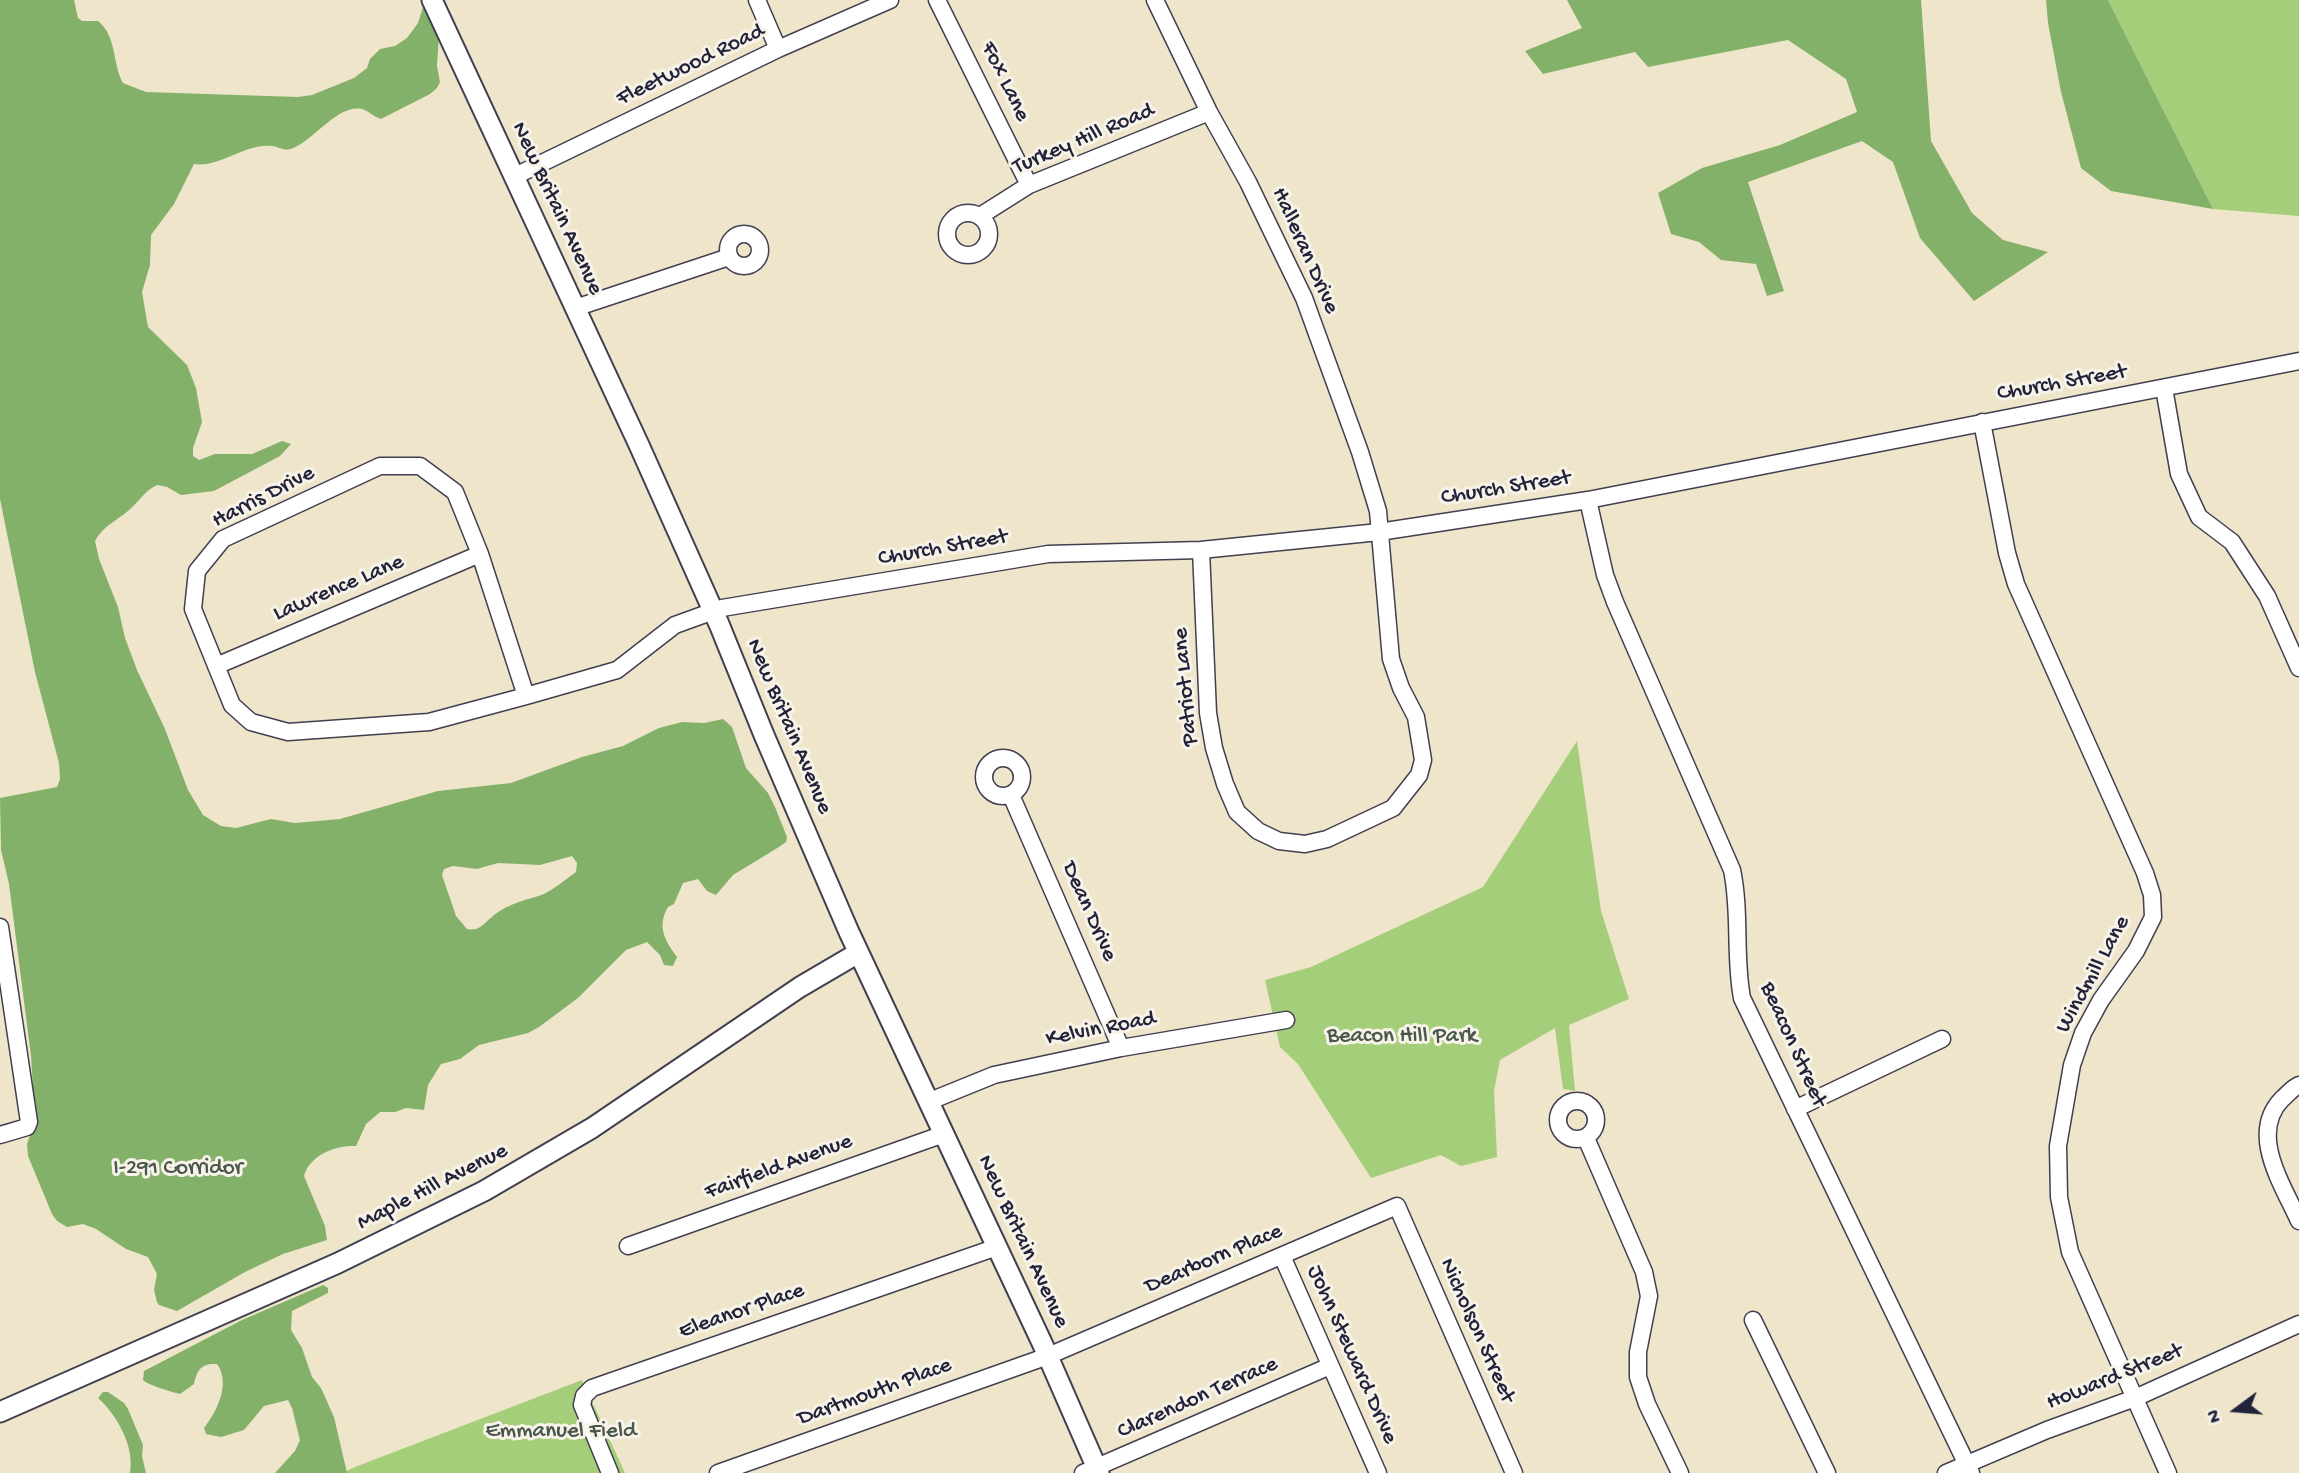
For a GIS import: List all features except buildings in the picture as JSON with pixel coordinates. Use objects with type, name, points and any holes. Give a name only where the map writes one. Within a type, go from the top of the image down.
[{"type":"main road","name":"New Britain Avenue","points":[[432,0],[639,444],[858,953],[1048,1356],[1093,1471]]},
{"type":"main road","name":"Maple Hill Avenue","points":[[0,1412],[338,1263],[484,1191],[592,1128],[800,987],[858,953]]},
{"type":"street","points":[[757,0],[778,49]]},
{"type":"street","name":"Fleetwood Road","points":[[513,177],[778,49],[890,0]]},
{"type":"street","name":"Fox Lane","points":[[937,0],[1029,185]]},
{"type":"street","name":"Halleran Drive","points":[[1156,0],[1209,112],[1248,182],[1304,299],[1360,452],[1378,511],[1379,532]]},
{"type":"street","name":"Turkey Hill Road","points":[[980,216],[1029,185],[1209,112]]},
{"type":"street","points":[[575,308],[729,257]]},
{"type":"street","name":"Church Street","points":[[713,611],[1048,554],[1201,551],[1379,532],[1588,500],[2299,361]]},
{"type":"street","points":[[2164,388],[2179,474],[2199,517],[2232,542],[2267,596],[2299,668]]},
{"type":"street","name":"Windmill Lane","points":[[1982,422],[2007,553],[2016,584],[2145,873],[2152,895],[2153,916],[2136,951],[2101,1000],[2083,1033],[2072,1065],[2058,1146],[2059,1197],[2070,1252],[2168,1473]]},
{"type":"street","name":"Harris Drive","points":[[526,696],[480,554],[455,492],[420,466],[380,466],[223,539],[197,570],[194,609],[232,705],[251,722],[288,733],[429,722],[526,696],[617,670],[675,625],[713,611]]},
{"type":"street","name":"Beacon Street","points":[[1588,500],[1605,575],[1612,593],[1732,870],[1737,895],[1737,973],[1742,998],[1969,1469]]},
{"type":"street","name":"Patriot Lane","points":[[1201,551],[1209,713],[1214,748],[1225,784],[1237,812],[1258,831],[1279,841],[1305,844],[1327,839],[1393,808],[1410,789],[1421,767],[1422,743],[1416,717],[1401,688],[1391,659],[1379,532]]},
{"type":"street","name":"Lawrence Lane","points":[[216,666],[480,554]]},
{"type":"street","name":"Dean Drive","points":[[1011,795],[1121,1048]]},
{"type":"street","points":[[0,927],[29,1122],[27,1127],[0,1135]]},
{"type":"street","name":"Kelvin Road","points":[[930,1101],[994,1075],[1121,1048],[1286,1020]]},
{"type":"street","points":[[1796,1109],[1942,1039]]},
{"type":"street","points":[[2299,1085],[2278,1104],[2268,1122],[2266,1138],[2270,1154],[2299,1221]]},
{"type":"street","name":"Fairfield Avenue","points":[[628,1246],[944,1133]]},
{"type":"street","points":[[1586,1138],[1644,1272],[1649,1296],[1638,1352],[1638,1377],[1647,1404],[1680,1473]]},
{"type":"street","name":"Dearborn Place","points":[[1048,1356],[1397,1206]]},
{"type":"street","name":"Nicholson Street","points":[[1397,1206],[1514,1473]]},
{"type":"street","name":"Eleanor Place","points":[[610,1473],[582,1405],[587,1392],[592,1388],[997,1247]]},
{"type":"street","name":"John Steward Drive","points":[[1282,1256],[1378,1473]]},
{"type":"street","points":[[1753,1320],[1827,1473]]},
{"type":"street","name":"Howard Street","points":[[1946,1473],[1969,1469],[2047,1430],[2135,1398],[2299,1324]]},
{"type":"street","name":"Dartmouth Place","points":[[718,1473],[1048,1356]]},
{"type":"street","name":"Clarendon Terrace","points":[[1093,1471],[1330,1366]]},
{"type":"green space","name":"I-291 Corridor","points":[[0,0],[74,0],[78,18],[82,21],[98,21],[104,27],[123,83],[146,92],[298,97],[312,95],[354,78],[367,68],[370,59],[380,49],[395,46],[407,38],[418,23],[423,7],[427,6],[439,34],[437,66],[440,82],[430,94],[381,119],[362,109],[344,112],[290,149],[262,146],[213,162],[194,164],[174,204],[151,235],[150,265],[142,292],[148,327],[187,365],[196,388],[202,422],[193,456],[199,460],[215,454],[252,454],[282,441],[291,444],[280,456],[214,491],[181,495],[157,485],[106,528],[95,541],[99,559],[118,607],[125,638],[165,729],[188,790],[203,815],[221,826],[236,828],[271,819],[295,823],[340,819],[438,791],[511,783],[582,757],[623,746],[659,728],[682,722],[704,723],[723,719],[732,727],[746,768],[768,793],[787,837],[786,842],[733,875],[716,895],[707,891],[698,879],[683,883],[674,904],[668,907],[664,914],[663,921],[666,940],[677,957],[673,966],[664,965],[660,955],[647,942],[626,950],[578,998],[539,1027],[528,1033],[479,1045],[460,1059],[441,1064],[428,1085],[424,1110],[406,1108],[395,1112],[380,1112],[366,1124],[356,1146],[340,1147],[324,1153],[312,1162],[304,1176],[325,1226],[327,1240],[283,1254],[245,1272],[177,1311],[159,1305],[154,1290],[157,1274],[148,1257],[126,1249],[96,1229],[83,1224],[67,1227],[57,1221],[28,1156],[27,1144],[35,1122],[31,1056],[9,884],[1,850],[0,798],[57,787],[60,779],[59,763],[35,672],[0,499]],"holes":[[[572,856],[577,863],[576,872],[551,890],[506,908],[472,930],[467,929],[456,916],[442,875],[444,869],[453,866],[477,869],[498,863],[540,865]]]},
{"type":"green space","points":[[1567,0],[1921,0],[1931,141],[1972,213],[2003,240],[2048,252],[1974,301],[1920,238],[1893,162],[1862,141],[1748,182],[1784,291],[1767,296],[1756,264],[1721,260],[1699,242],[1671,234],[1658,193],[1702,168],[1780,145],[1857,112],[1846,79],[1788,40],[1648,67],[1635,52],[1543,74],[1525,51],[1582,28]]},
{"type":"green space","points":[[2046,0],[2108,0],[2213,209],[2111,191],[2081,168],[2061,92]]},
{"type":"green space","points":[[2108,0],[2299,0],[2299,216],[2213,209]]},
{"type":"green space","name":"Beacon Hill Park","points":[[1577,741],[1601,911],[1629,999],[1569,1025],[1575,1091],[1563,1089],[1555,1028],[1500,1060],[1494,1091],[1497,1157],[1461,1166],[1441,1155],[1371,1178],[1298,1064],[1280,1047],[1265,980],[1311,967],[1483,887]]},
{"type":"green space","points":[[323,1285],[328,1288],[328,1293],[292,1311],[291,1330],[334,1417],[347,1473],[275,1473],[295,1451],[300,1440],[288,1400],[264,1406],[244,1430],[221,1437],[206,1434],[204,1428],[221,1397],[223,1380],[217,1364],[203,1366],[194,1384],[180,1394],[143,1380],[144,1371],[242,1320]]},
{"type":"green space","name":"Emmanuel Field","points":[[582,1380],[625,1473],[342,1473],[355,1467]]},
{"type":"green space","points":[[103,1392],[108,1392],[128,1409],[143,1445],[142,1456],[146,1473],[130,1473],[127,1442],[118,1422],[98,1398]]}]
